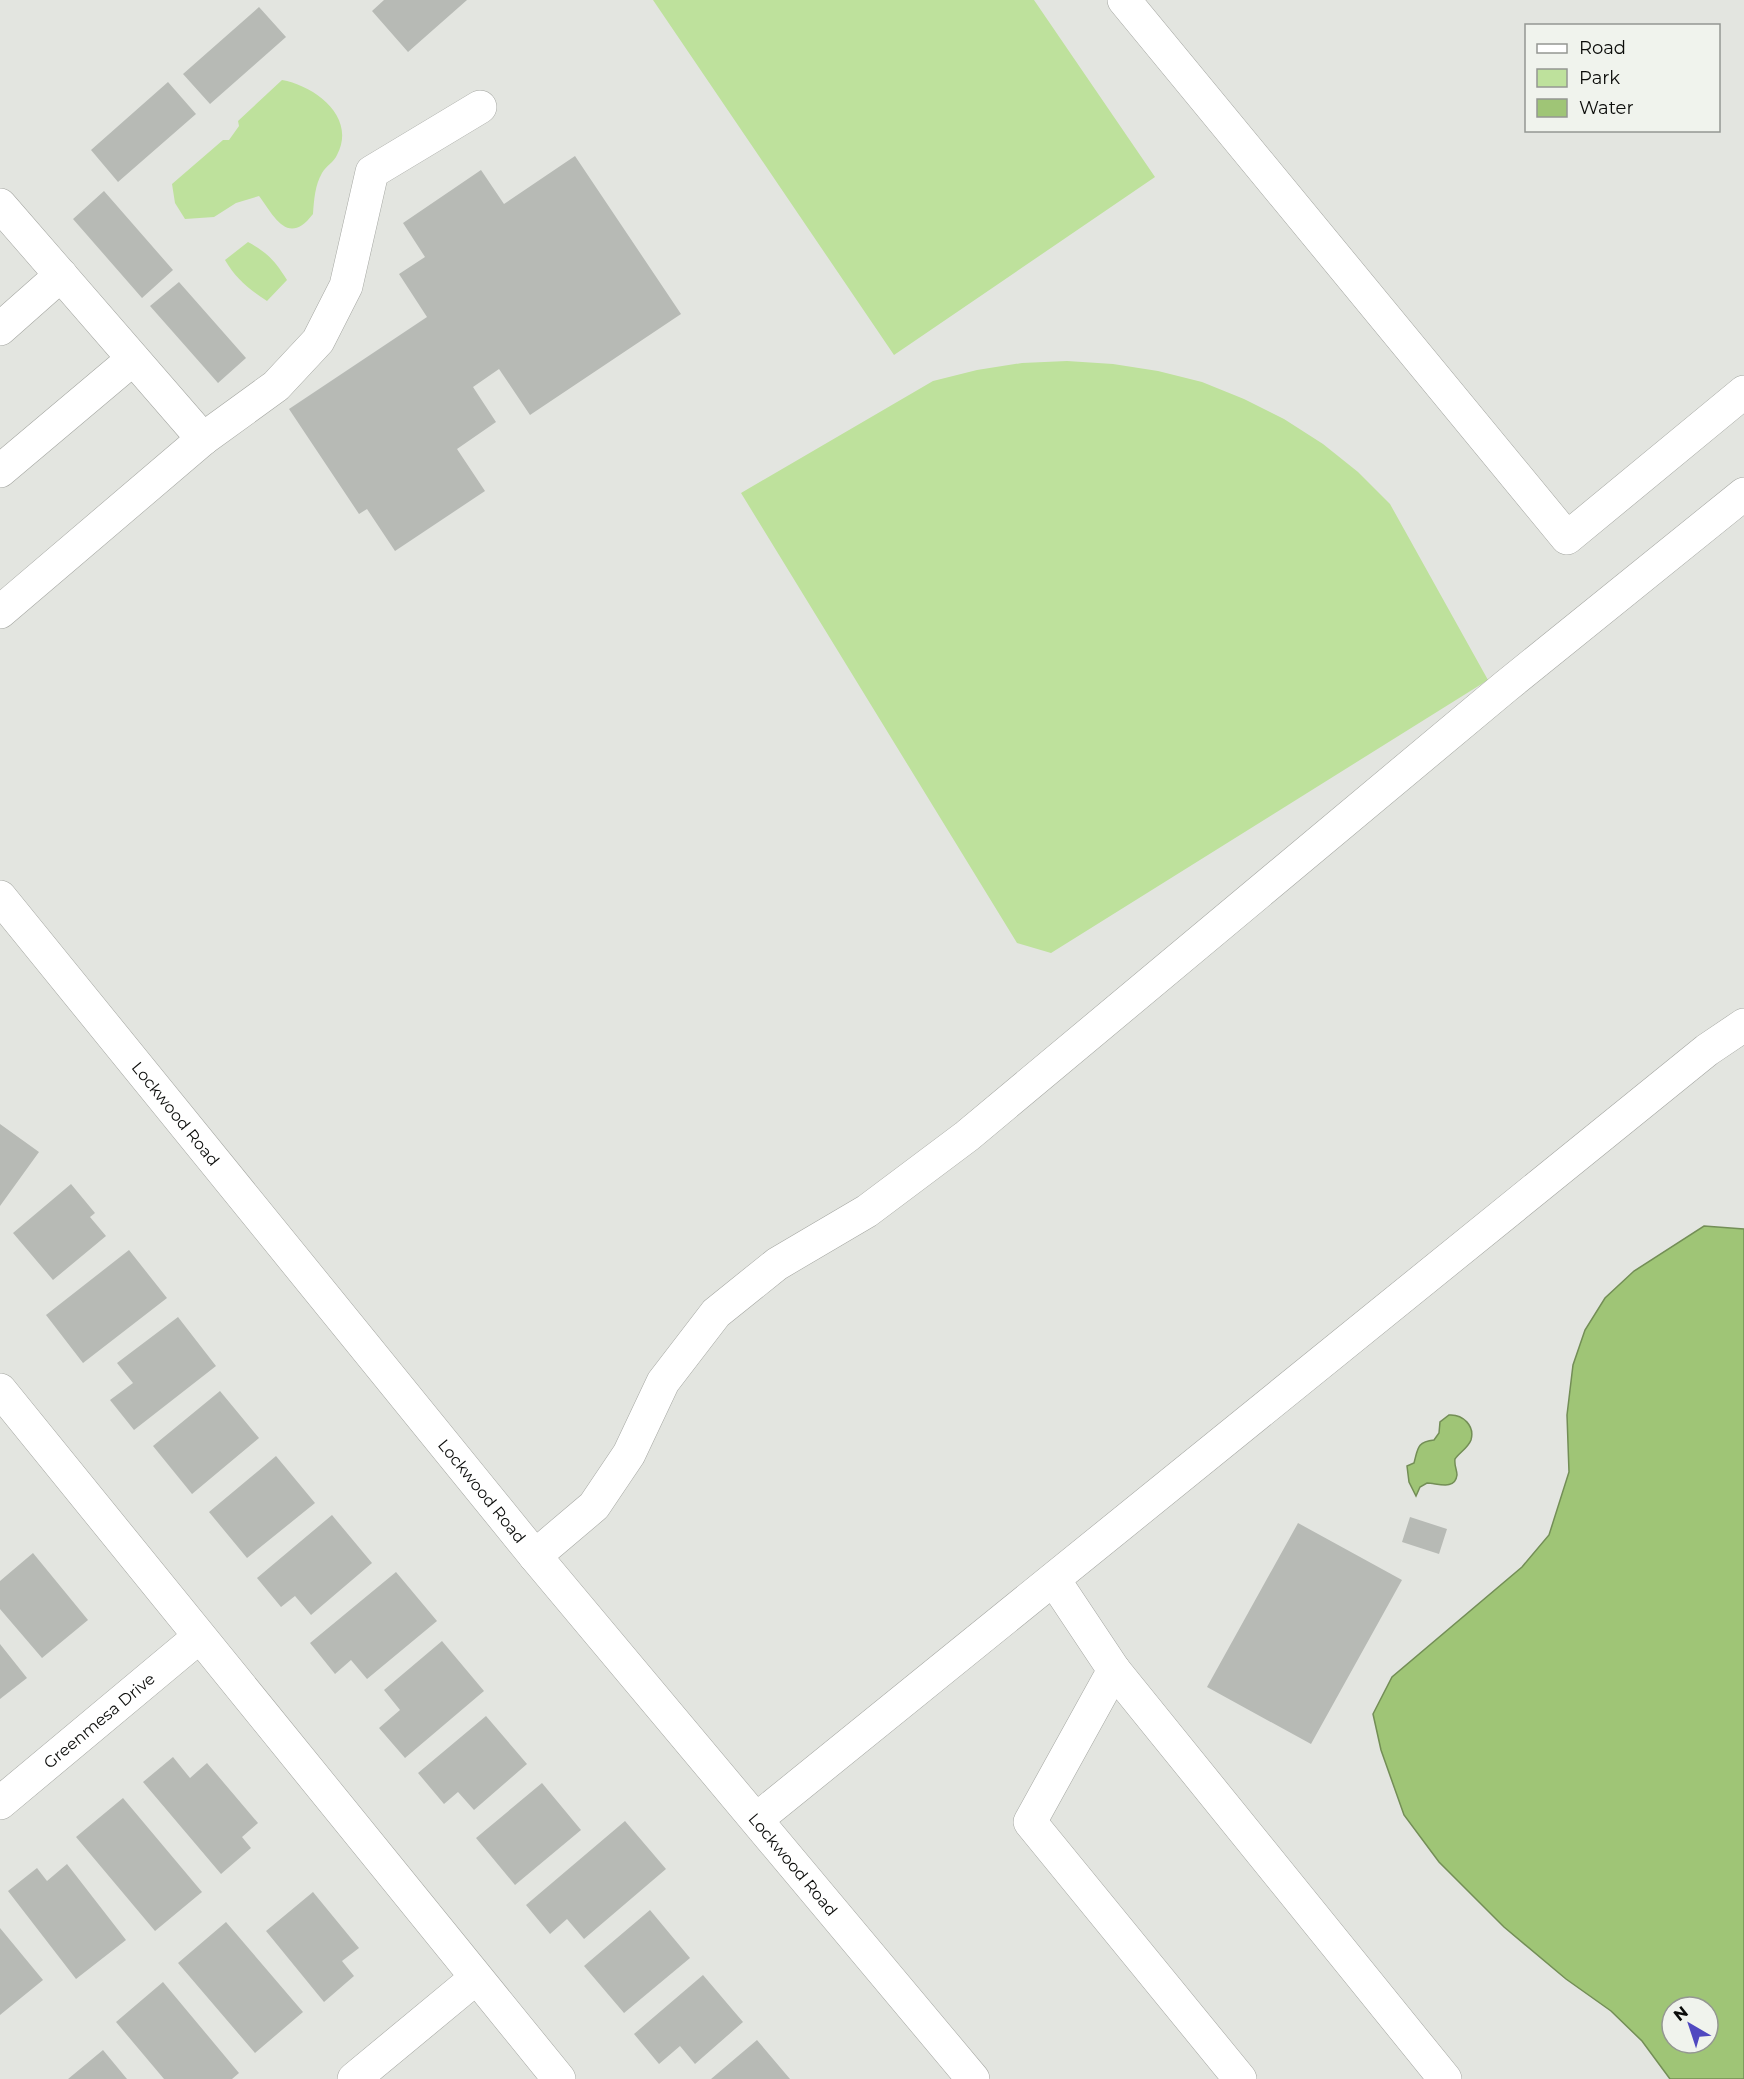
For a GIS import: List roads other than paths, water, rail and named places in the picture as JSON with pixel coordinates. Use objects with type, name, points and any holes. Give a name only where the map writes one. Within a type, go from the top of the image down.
[{"type":"main road","points":[[1124,0],[1567,538],[1744,392]]},
{"type":"main road","points":[[6,595],[203,439],[276,386],[318,341],[346,286],[372,172],[480,107]]},
{"type":"main road","points":[[0,205],[203,439]]},
{"type":"main road","points":[[0,329],[61,275]]},
{"type":"main road","points":[[0,471],[134,359]]},
{"type":"main road","points":[[535,1556],[594,1506],[629,1454],[663,1382],[716,1313],[777,1264],[867,1211],[967,1136],[1505,687],[1744,494]]},
{"type":"main road","name":"Lockwood Road","points":[[0,897],[535,1556],[973,2079]]},
{"type":"main road","points":[[757,1820],[1697,1058],[1744,1024]]},
{"type":"main road","points":[[0,1390],[559,2079]]},
{"type":"main road","points":[[1054,1580],[1114,1670],[1444,2079]]},
{"type":"main road","name":"Greenmesa Drive","points":[[0,1803],[199,1637]]},
{"type":"main road","points":[[1114,1670],[1030,1822],[1239,2079]]},
{"type":"main road","points":[[354,2079],[476,1978]]},
{"type":"water","points":[[1704,1226],[1744,1229],[1744,2079],[1670,2079],[1642,2041],[1611,2011],[1566,1979],[1504,1927],[1439,1862],[1404,1815],[1381,1750],[1373,1714],[1392,1677],[1522,1567],[1549,1535],[1569,1472],[1567,1415],[1573,1365],[1585,1330],[1605,1298],[1634,1271]]},
{"type":"water","points":[[1449,1415],[1454,1415],[1467,1422],[1472,1435],[1468,1446],[1455,1459],[1456,1480],[1449,1485],[1427,1483],[1420,1487],[1416,1496],[1409,1482],[1407,1466],[1414,1463],[1421,1444],[1434,1440],[1439,1433],[1440,1422]]}]
